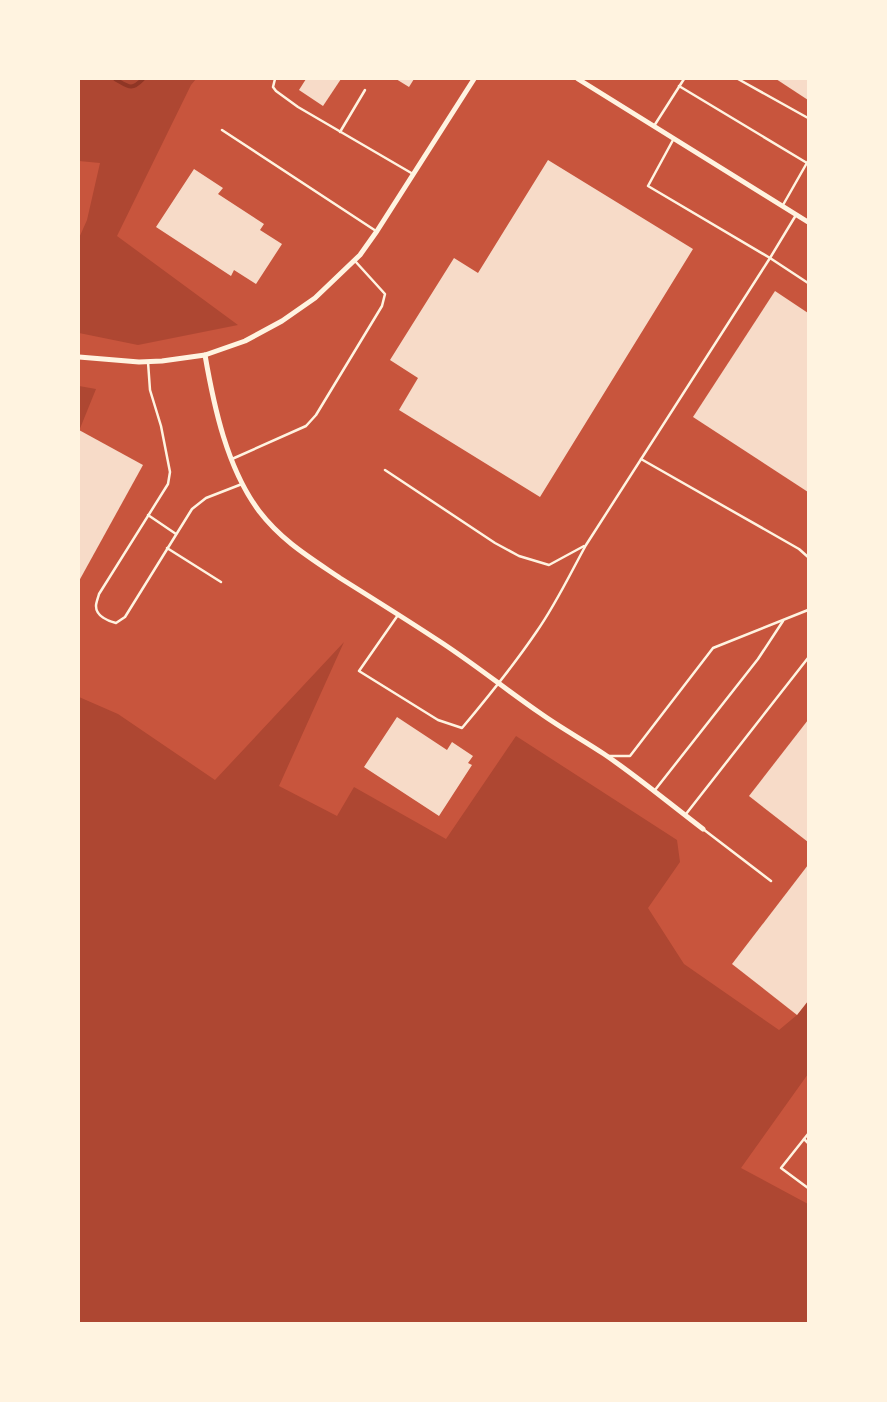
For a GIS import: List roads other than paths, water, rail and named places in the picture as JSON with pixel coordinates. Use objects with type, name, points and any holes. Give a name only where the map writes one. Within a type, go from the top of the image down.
[{"type":"street","points":[[79,357],[148,362],[206,355],[245,341],[282,321],[315,298],[354,260],[377,231],[474,79]]},
{"type":"street","points":[[578,79],[808,222]]},
{"type":"street","points":[[206,355],[213,400],[242,484],[268,523],[294,548],[466,659],[540,713],[606,756],[703,829]]},
{"type":"lane","points":[[275,79],[273,87],[276,92],[298,107],[413,174]]},
{"type":"lane","points":[[654,126],[684,79]]},
{"type":"lane","points":[[738,79],[808,118]]},
{"type":"lane","points":[[679,86],[808,162],[782,206]]},
{"type":"lane","points":[[340,132],[365,90]]},
{"type":"lane","points":[[222,130],[377,231]]},
{"type":"lane","points":[[674,138],[648,186],[770,258],[808,283]]},
{"type":"lane","points":[[398,615],[359,671],[438,720],[462,728],[499,683],[537,630],[562,590],[586,545],[770,258],[796,214]]},
{"type":"lane","points":[[232,459],[306,426],[316,414],[382,306],[385,294],[354,260]]},
{"type":"lane","points":[[148,362],[150,390],[161,426],[170,472],[168,484],[99,594],[96,607],[98,614],[109,622],[116,624],[125,617],[192,509],[206,498],[242,484]]},
{"type":"lane","points":[[641,459],[799,548],[808,557]]},
{"type":"lane","points":[[385,470],[495,543],[519,556],[549,565],[586,545]]},
{"type":"lane","points":[[148,515],[176,534]]},
{"type":"lane","points":[[167,548],[221,582]]},
{"type":"lane","points":[[606,756],[630,756],[714,648],[808,610]]},
{"type":"lane","points":[[654,791],[758,659],[784,620]]},
{"type":"lane","points":[[685,815],[808,658]]},
{"type":"lane","points":[[703,829],[771,881]]},
{"type":"lane","points":[[808,1134],[781,1168],[808,1188]]},
{"type":"lane","points":[[804,1139],[808,1142]]},
{"type":"waterway","points":[[115,79],[130,86],[136,85],[143,79]]}]
